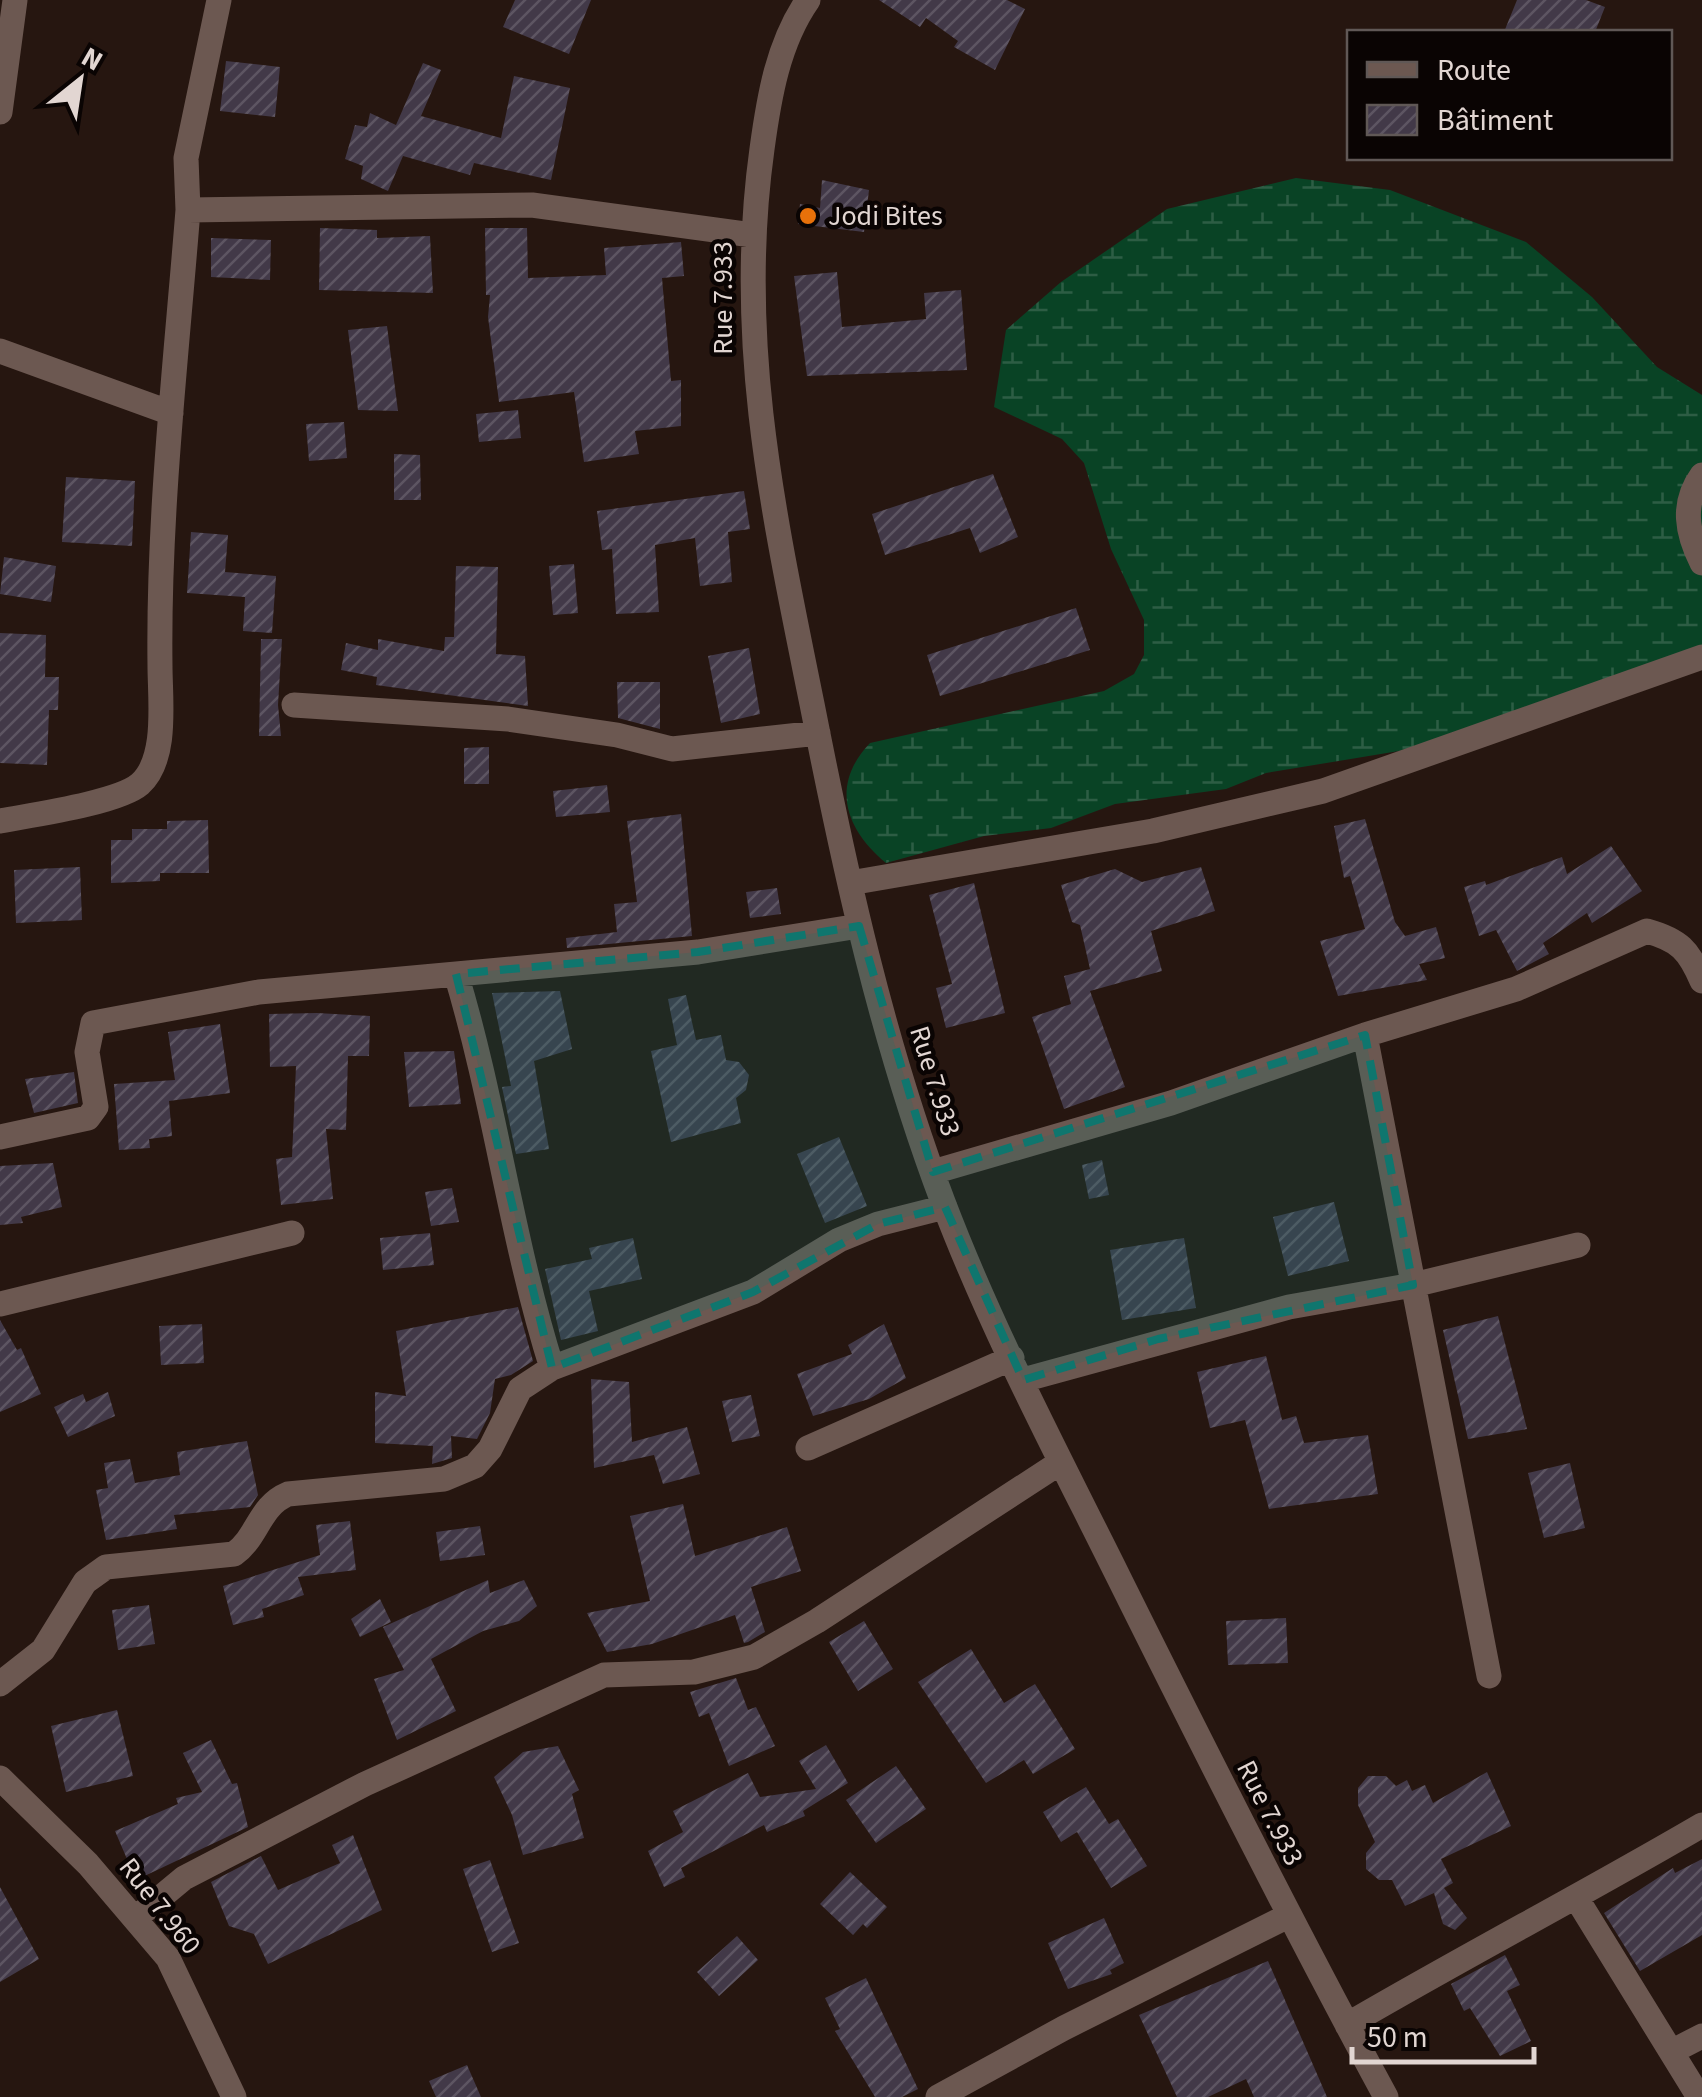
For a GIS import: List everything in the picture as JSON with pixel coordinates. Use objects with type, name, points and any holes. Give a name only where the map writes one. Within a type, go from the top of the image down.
[{"type":"street","points":[[0,112],[15,0]]},
{"type":"street","points":[[0,821],[92,802],[140,784],[154,758],[160,724],[159,600],[188,210],[186,158],[219,0]]},
{"type":"street","name":"Rue 7.933","points":[[808,0],[776,68],[752,236],[753,371],[765,474],[859,926],[908,1102],[945,1207],[1061,1462],[1288,1916],[1386,2097]]},
{"type":"street","points":[[188,210],[532,205],[752,236]]},
{"type":"street","points":[[0,351],[171,413]]},
{"type":"street","points":[[1702,475],[1687,508],[1690,539],[1702,562]]},
{"type":"street","points":[[850,882],[1152,831],[1323,791],[1702,657]]},
{"type":"street","points":[[294,706],[508,719],[617,735],[672,749],[818,733]]},
{"type":"street","points":[[0,1137],[88,1118],[96,1107],[87,1052],[93,1023],[259,992],[698,952],[859,926]]},
{"type":"street","points":[[933,1172],[1170,1103],[1365,1035],[1516,989],[1646,930],[1673,938],[1690,952],[1702,981]]},
{"type":"street","points":[[456,974],[510,1215],[552,1368]]},
{"type":"street","points":[[1365,1035],[1489,1676]]},
{"type":"street","points":[[0,1684],[43,1650],[85,1582],[106,1567],[234,1554],[246,1545],[274,1500],[288,1494],[444,1479],[475,1466],[490,1449],[520,1389],[552,1368],[753,1292],[840,1240],[878,1224],[945,1207]]},
{"type":"street","points":[[0,1304],[292,1233]]},
{"type":"street","points":[[808,1448],[1018,1369],[1578,1246]]},
{"type":"street","points":[[137,1917],[184,1878],[365,1784],[604,1675],[694,1672],[754,1656],[817,1621],[1061,1462]]},
{"type":"street","name":"Rue 7.960","points":[[0,1778],[137,1917],[174,1970],[234,2097]]},
{"type":"street","points":[[1347,2025],[1490,1940],[1577,1899],[1702,1825]]},
{"type":"street","points":[[1577,1899],[1699,2097]]},
{"type":"street","points":[[938,2097],[1064,2028],[1288,1916]]},
{"type":"street","points":[[1673,2051],[1702,2036]]},
{"type":"highlighted area","points":[[859,926],[933,1172],[1365,1035],[1413,1285],[1158,1339],[1023,1380],[945,1207],[878,1224],[753,1292],[552,1368],[456,974],[698,952]]},
{"type":"green space","points":[[1296,178],[1390,190],[1526,242],[1592,297],[1657,367],[1702,395],[1702,668],[1417,748],[1266,773],[1226,789],[1115,804],[1051,828],[984,836],[886,863],[861,836],[848,806],[850,775],[870,743],[1104,691],[1134,674],[1144,655],[1144,620],[1111,549],[1084,463],[1062,439],[994,407],[1006,330],[1061,282],[1167,209]]},
{"type":"building","points":[[515,0],[591,0],[569,54],[503,27]]},
{"type":"building","points":[[879,0],[1007,0],[1025,9],[995,70],[954,47],[958,41],[926,18],[920,27]]},
{"type":"building","points":[[1517,0],[1586,0],[1605,7],[1596,30],[1505,30]]},
{"type":"building","points":[[226,61],[280,67],[275,117],[220,111]]},
{"type":"building","points":[[423,63],[441,70],[421,116],[501,138],[514,76],[570,88],[551,180],[474,163],[470,175],[403,156],[388,191],[361,179],[363,166],[345,159],[355,125],[367,127],[370,113],[396,125]]},
{"type":"building","points":[[822,180],[869,190],[864,232],[798,224],[800,204],[820,208]]},
{"type":"building","points":[[320,228],[377,230],[377,238],[430,236],[433,293],[319,290]]},
{"type":"building","points":[[485,228],[527,228],[528,278],[606,275],[604,248],[681,242],[684,276],[662,278],[671,381],[681,380],[681,426],[635,431],[639,454],[584,462],[574,392],[499,402],[488,317],[490,295],[486,295]]},
{"type":"building","points":[[211,238],[271,240],[270,280],[211,277]]},
{"type":"building","points":[[837,272],[842,327],[926,319],[924,293],[961,290],[967,370],[807,376],[794,276]]},
{"type":"building","points":[[387,326],[398,411],[358,410],[348,330]]},
{"type":"building","points":[[518,410],[521,438],[479,442],[476,414]]},
{"type":"building","points":[[344,422],[347,458],[309,461],[306,424]]},
{"type":"building","points":[[394,454],[420,455],[421,500],[394,500]]},
{"type":"building","points":[[993,474],[1018,537],[980,553],[970,528],[885,555],[872,514]]},
{"type":"building","points":[[66,477],[135,481],[132,546],[62,542]]},
{"type":"building","points":[[744,491],[750,529],[728,532],[732,582],[700,586],[695,538],[655,545],[659,612],[616,614],[612,549],[602,550],[597,511]]},
{"type":"building","points":[[191,532],[228,535],[225,572],[276,576],[272,633],[243,631],[245,597],[187,593]]},
{"type":"building","points":[[4,557],[56,566],[51,602],[0,594]]},
{"type":"building","points":[[574,564],[578,613],[553,615],[549,566]]},
{"type":"building","points":[[456,566],[498,567],[496,654],[525,656],[528,706],[376,685],[377,677],[341,670],[346,643],[378,650],[378,639],[444,651],[445,637],[454,637]]},
{"type":"building","points":[[1076,608],[1090,650],[940,696],[927,655]]},
{"type":"building","points":[[0,633],[46,635],[45,677],[59,677],[58,710],[49,710],[47,765],[0,763]]},
{"type":"building","points":[[261,639],[282,639],[278,705],[281,736],[259,736]]},
{"type":"building","points":[[749,648],[760,714],[721,723],[708,656]]},
{"type":"building","points":[[617,682],[660,682],[660,729],[618,718]]},
{"type":"building","points":[[489,747],[489,784],[464,784],[464,748]]},
{"type":"building","points":[[607,785],[610,812],[556,817],[553,791]]},
{"type":"building","points":[[681,814],[692,936],[567,948],[566,938],[617,932],[614,904],[637,902],[627,821]]},
{"type":"building","points":[[1365,819],[1395,922],[1405,936],[1436,927],[1445,958],[1419,964],[1427,980],[1338,996],[1320,941],[1365,929],[1350,876],[1344,878],[1334,826]]},
{"type":"building","points":[[208,820],[209,873],[160,873],[160,881],[111,883],[111,840],[132,840],[132,829],[167,829],[167,821]]},
{"type":"building","points":[[1611,846],[1642,891],[1592,923],[1587,913],[1543,943],[1549,954],[1517,971],[1496,930],[1479,936],[1464,887],[1485,881],[1486,885],[1562,857],[1567,874]]},
{"type":"building","points":[[80,867],[82,920],[16,923],[14,870]]},
{"type":"building","points":[[1201,867],[1215,911],[1151,931],[1162,971],[1090,991],[1125,1087],[1064,1109],[1032,1017],[1071,1004],[1064,976],[1090,969],[1080,925],[1072,922],[1061,885],[1115,869],[1142,882]]},
{"type":"building","points":[[974,883],[1005,1013],[946,1028],[936,988],[952,984],[929,895]]},
{"type":"building","points":[[777,888],[781,914],[750,918],[746,892]]},
{"type":"building","points":[[560,991],[572,1049],[534,1061],[549,1149],[516,1154],[502,1087],[511,1086],[492,993]]},
{"type":"building","points":[[686,995],[696,1040],[721,1035],[726,1060],[739,1062],[749,1075],[746,1090],[736,1098],[741,1123],[671,1142],[651,1051],[677,1045],[668,999]]},
{"type":"building","points":[[269,1014],[370,1016],[369,1056],[348,1056],[346,1130],[326,1129],[333,1199],[281,1205],[276,1159],[292,1157],[296,1066],[270,1067]]},
{"type":"building","points":[[220,1024],[230,1093],[169,1101],[172,1136],[149,1139],[150,1148],[119,1150],[114,1084],[175,1080],[168,1032]]},
{"type":"building","points":[[454,1051],[461,1104],[409,1107],[404,1052]]},
{"type":"building","points":[[74,1072],[78,1103],[34,1113],[25,1079]]},
{"type":"building","points":[[839,1137],[867,1206],[825,1223],[797,1154]]},
{"type":"building","points":[[1102,1160],[1109,1195],[1089,1199],[1082,1165]]},
{"type":"building","points":[[53,1163],[62,1207],[21,1217],[23,1223],[0,1225],[0,1166]]},
{"type":"building","points":[[452,1188],[459,1222],[431,1226],[425,1192]]},
{"type":"building","points":[[1334,1202],[1349,1261],[1288,1276],[1273,1217]]},
{"type":"building","points":[[430,1233],[434,1265],[383,1270],[380,1238]]},
{"type":"building","points":[[633,1238],[642,1279],[589,1291],[598,1331],[561,1340],[545,1269],[592,1259],[589,1248]]},
{"type":"building","points":[[1184,1238],[1196,1308],[1122,1320],[1110,1250]]},
{"type":"building","points":[[518,1307],[533,1361],[511,1375],[495,1379],[490,1413],[477,1439],[451,1436],[452,1458],[432,1464],[433,1446],[375,1443],[375,1392],[406,1396],[396,1331]]},
{"type":"building","points":[[1498,1316],[1527,1429],[1468,1439],[1443,1330]]},
{"type":"building","points":[[0,1320],[17,1350],[21,1348],[41,1394],[0,1412]]},
{"type":"building","points":[[202,1324],[204,1363],[161,1365],[159,1326]]},
{"type":"building","points":[[884,1324],[906,1378],[869,1399],[813,1416],[797,1374],[852,1354],[848,1345]]},
{"type":"building","points":[[1266,1356],[1282,1420],[1296,1416],[1304,1443],[1368,1435],[1378,1494],[1269,1509],[1245,1420],[1210,1428],[1197,1372]]},
{"type":"building","points":[[591,1379],[629,1382],[632,1442],[687,1427],[700,1474],[663,1484],[654,1455],[594,1468]]},
{"type":"building","points":[[108,1392],[115,1416],[68,1437],[54,1407],[83,1394],[86,1402]]},
{"type":"building","points":[[751,1395],[760,1436],[732,1442],[722,1401]]},
{"type":"building","points":[[247,1441],[258,1495],[250,1507],[174,1515],[177,1529],[106,1540],[96,1490],[108,1488],[104,1463],[130,1459],[135,1483],[180,1475],[177,1452]]},
{"type":"building","points":[[1570,1463],[1585,1528],[1544,1538],[1528,1473]]},
{"type":"building","points":[[683,1504],[695,1556],[787,1527],[801,1571],[751,1587],[765,1632],[748,1642],[744,1643],[735,1615],[652,1644],[607,1652],[587,1613],[650,1601],[630,1516]]},
{"type":"building","points":[[350,1521],[356,1570],[298,1577],[304,1595],[262,1609],[264,1617],[233,1625],[223,1586],[320,1555],[316,1525]]},
{"type":"building","points":[[480,1526],[485,1555],[440,1561],[436,1532]]},
{"type":"building","points":[[488,1580],[490,1593],[524,1580],[537,1606],[519,1621],[483,1631],[431,1659],[456,1711],[397,1740],[374,1679],[404,1670],[383,1627]]},
{"type":"building","points":[[380,1599],[391,1622],[360,1637],[351,1619]]},
{"type":"building","points":[[149,1605],[155,1644],[118,1650],[112,1610]]},
{"type":"building","points":[[1286,1618],[1288,1663],[1228,1665],[1226,1621]]},
{"type":"building","points":[[864,1621],[893,1669],[858,1691],[829,1642]]},
{"type":"building","points":[[971,1649],[1004,1703],[1035,1684],[1075,1749],[1033,1774],[1024,1760],[986,1783],[918,1682]]},
{"type":"building","points":[[736,1678],[748,1710],[756,1707],[775,1746],[729,1766],[709,1713],[699,1717],[690,1692]]},
{"type":"building","points":[[117,1710],[133,1776],[66,1792],[51,1726]]},
{"type":"building","points":[[211,1740],[232,1784],[237,1783],[248,1827],[136,1880],[115,1831],[178,1804],[176,1798],[202,1792],[183,1753]]},
{"type":"building","points":[[826,1745],[848,1783],[803,1811],[805,1816],[767,1832],[764,1825],[681,1868],[685,1877],[664,1887],[648,1851],[683,1832],[673,1811],[748,1773],[760,1797],[816,1789],[799,1761]]},
{"type":"building","points":[[558,1746],[579,1790],[572,1794],[584,1838],[523,1855],[512,1815],[494,1777],[523,1752]]},
{"type":"building","points":[[896,1766],[926,1809],[876,1843],[846,1800]]},
{"type":"building","points":[[1487,1772],[1511,1826],[1441,1859],[1453,1883],[1444,1888],[1467,1918],[1455,1930],[1443,1924],[1434,1893],[1405,1906],[1392,1880],[1379,1880],[1366,1869],[1366,1853],[1375,1842],[1358,1805],[1358,1788],[1368,1776],[1386,1776],[1396,1786],[1407,1780],[1412,1791],[1425,1785],[1433,1803]]},
{"type":"building","points":[[1086,1787],[1109,1824],[1118,1819],[1147,1866],[1111,1888],[1077,1832],[1061,1842],[1043,1812]]},
{"type":"building","points":[[353,1835],[382,1910],[268,1964],[254,1934],[229,1926],[211,1882],[261,1856],[278,1890],[340,1863],[332,1845]]},
{"type":"building","points":[[1702,1859],[1702,1935],[1640,1971],[1604,1913],[1673,1868],[1675,1873]]},
{"type":"building","points":[[490,1860],[519,1943],[492,1952],[463,1869]]},
{"type":"building","points":[[850,1872],[887,1907],[867,1928],[863,1924],[853,1935],[820,1904]]},
{"type":"building","points":[[0,1887],[39,1959],[0,1982]]},
{"type":"building","points":[[1104,1918],[1124,1963],[1110,1970],[1112,1974],[1068,1989],[1048,1943]]},
{"type":"building","points":[[737,1936],[758,1960],[719,1996],[697,1972]]},
{"type":"building","points":[[1505,1955],[1520,1985],[1507,1991],[1531,2041],[1500,2056],[1470,2008],[1464,2011],[1451,1984]]},
{"type":"building","points":[[1268,1961],[1327,2097],[1254,2097],[1246,2079],[1208,2097],[1177,2097],[1139,2015]]},
{"type":"building","points":[[866,1978],[918,2089],[902,2097],[875,2097],[835,2031],[840,2029],[825,1998]]},
{"type":"building","points":[[467,2065],[481,2097],[436,2097],[429,2081]]},
{"type":"place","name":"Jodi Bites","points":[[808,216]]}]
